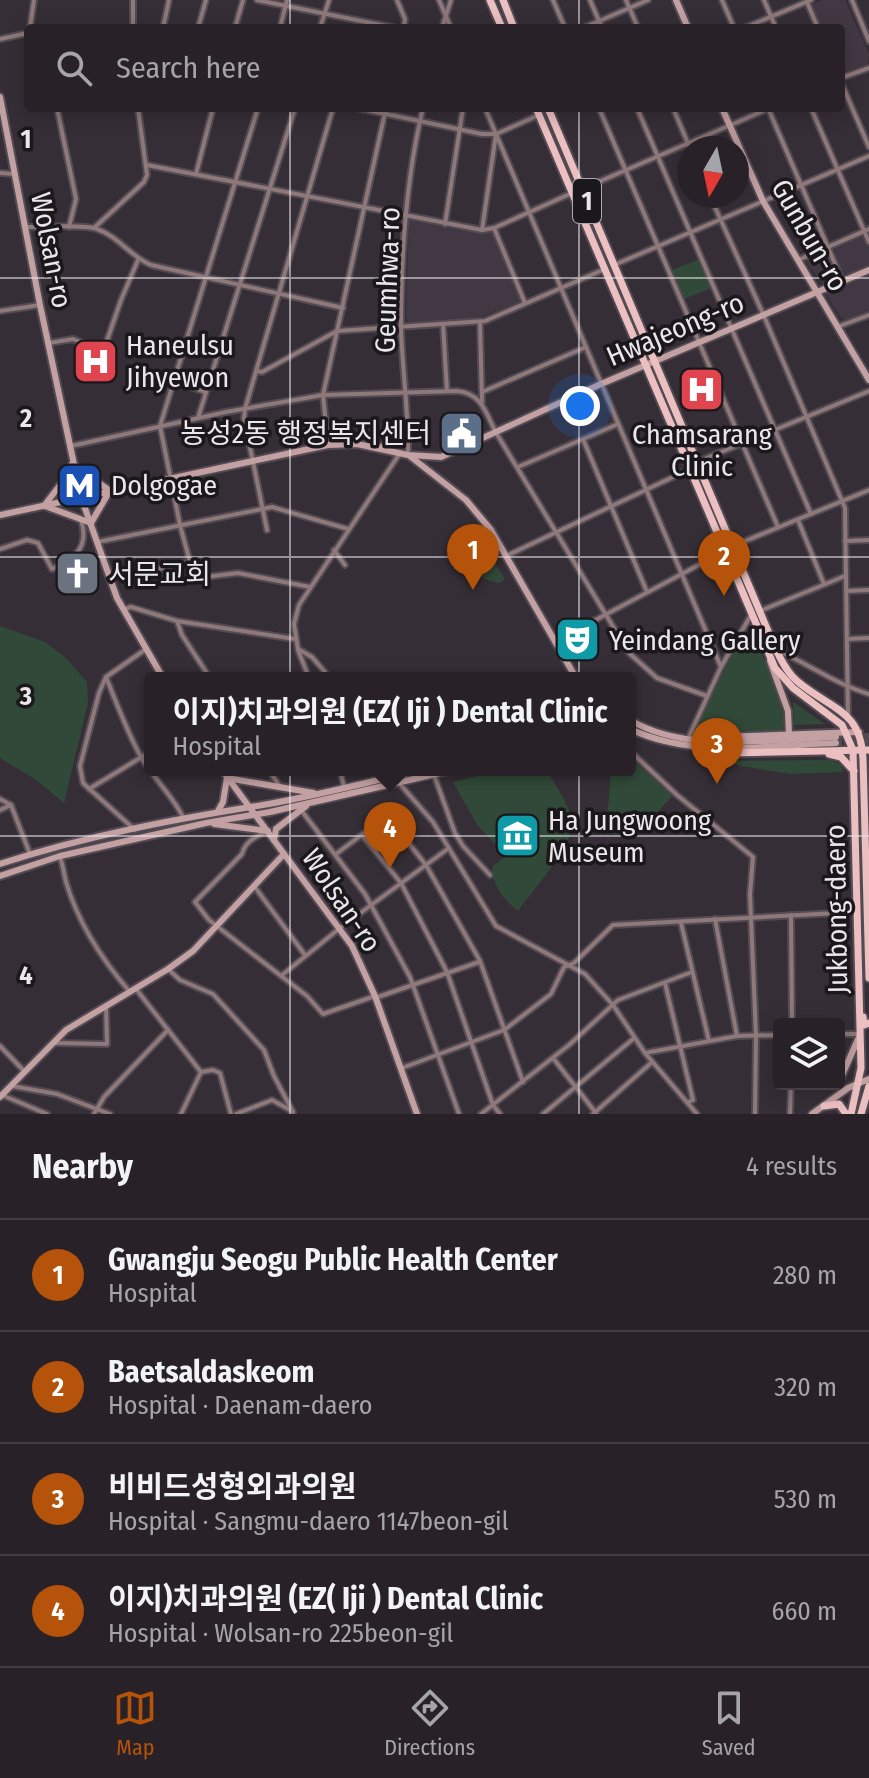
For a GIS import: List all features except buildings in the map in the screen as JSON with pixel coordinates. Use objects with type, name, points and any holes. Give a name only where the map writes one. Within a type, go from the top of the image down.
[{"type":"main road","points":[[490,0],[500,24]]},
{"type":"main road","points":[[503,0],[512,24]]},
{"type":"main road","name":"1","points":[[537,112],[751,615],[772,652],[787,670],[864,731]]},
{"type":"main road","name":"1","points":[[553,112],[582,189],[760,611],[779,675],[836,718],[847,732],[853,750]]},
{"type":"main road","name":"Jukbong-daero","points":[[849,1114],[865,1078],[860,1034],[858,912],[859,773],[866,750],[864,731]]},
{"type":"main road","points":[[700,748],[730,753],[866,750]]},
{"type":"main road","name":"Jukbong-daero","points":[[853,750],[859,773],[869,978]]},
{"type":"main road","points":[[819,751],[841,757],[859,773],[869,765]]},
{"type":"main road","points":[[860,1012],[864,1025],[869,1023]]},
{"type":"main road","points":[[862,1112],[869,1086]]},
{"type":"main road","points":[[824,1106],[839,1104],[849,1114]]},
{"type":"street","points":[[30,24],[34,0]]},
{"type":"street","points":[[133,0],[133,24]]},
{"type":"street","points":[[164,24],[169,0]]},
{"type":"street","points":[[199,24],[206,0]]},
{"type":"street","points":[[236,24],[243,0]]},
{"type":"street","points":[[257,0],[286,3],[376,24]]},
{"type":"street","points":[[321,24],[329,0]]},
{"type":"street","points":[[397,0],[404,24]]},
{"type":"street","points":[[439,0],[449,24]]},
{"type":"street","points":[[443,24],[451,0]]},
{"type":"street","points":[[553,0],[563,24]]},
{"type":"street","points":[[590,0],[600,24]]},
{"type":"street","points":[[626,0],[636,24]]},
{"type":"street","points":[[592,24],[648,0]]},
{"type":"street","points":[[676,0],[686,24]]},
{"type":"street","points":[[764,0],[774,24]]},
{"type":"street","points":[[852,0],[869,41]]},
{"type":"street","points":[[754,24],[808,1],[817,24]]},
{"type":"street","points":[[723,2],[732,24]]},
{"type":"street","points":[[281,24],[286,3]]},
{"type":"street","points":[[0,39],[24,32]]},
{"type":"street","points":[[845,78],[869,68]]},
{"type":"street","points":[[845,90],[869,147]]},
{"type":"street","name":"Wolsan-ro","points":[[0,97],[81,497],[122,610],[159,672]]},
{"type":"street","points":[[58,112],[76,199],[69,227]]},
{"type":"street","points":[[94,228],[144,182],[147,165],[139,112]]},
{"type":"street","points":[[196,174],[212,112]]},
{"type":"street","points":[[257,112],[160,426],[180,525],[197,578],[232,572],[310,587]]},
{"type":"street","points":[[198,418],[294,112]]},
{"type":"street","points":[[267,530],[244,418],[245,409],[332,112]]},
{"type":"street","points":[[328,445],[323,395],[385,112]]},
{"type":"street","points":[[388,112],[419,122],[482,134],[496,134],[535,112]]},
{"type":"street","name":"Geumhwa-ro","points":[[408,455],[409,424],[401,326],[407,216],[422,112]]},
{"type":"street","points":[[445,224],[462,112]]},
{"type":"street","points":[[487,112],[721,667]]},
{"type":"street","points":[[601,112],[778,527]]},
{"type":"street","points":[[639,112],[811,514]]},
{"type":"street","points":[[675,112],[685,136]]},
{"type":"street","name":"Gunbun-ro","points":[[724,112],[763,201],[869,380]]},
{"type":"street","points":[[707,136],[760,112]]},
{"type":"street","points":[[771,112],[842,280]]},
{"type":"street","points":[[813,112],[867,230],[869,242]]},
{"type":"street","points":[[482,230],[496,134]]},
{"type":"street","points":[[582,189],[677,149]]},
{"type":"street","points":[[614,265],[869,156]]},
{"type":"street","points":[[147,165],[482,230],[494,228],[572,193]]},
{"type":"street","points":[[0,173],[15,174]]},
{"type":"street","points":[[715,208],[842,501],[848,717]]},
{"type":"street","points":[[26,227],[94,228],[105,233],[138,260],[343,308]]},
{"type":"street","points":[[494,228],[525,303]]},
{"type":"street","points":[[797,260],[867,230]]},
{"type":"street","points":[[48,343],[73,339],[104,349],[138,260]]},
{"type":"street","points":[[257,371],[262,372],[337,331],[480,322],[605,269]]},
{"type":"street","name":"Hwajeong-ro","points":[[408,455],[441,457],[601,384],[869,270]]},
{"type":"street","points":[[0,311],[40,305]]},
{"type":"street","points":[[837,327],[869,315]]},
{"type":"street","points":[[480,322],[482,404]]},
{"type":"street","points":[[443,324],[447,391]]},
{"type":"street","points":[[482,392],[586,347]]},
{"type":"street","points":[[175,382],[206,392]]},
{"type":"street","points":[[69,447],[198,418],[323,395],[447,391],[472,394],[482,404],[495,431],[635,661],[665,682],[707,696]]},
{"type":"street","points":[[697,462],[869,391]]},
{"type":"street","points":[[380,448],[396,438],[409,424]]},
{"type":"street","points":[[518,467],[618,424]]},
{"type":"street","points":[[583,439],[647,592]]},
{"type":"street","points":[[0,515],[328,445],[357,444],[408,455],[466,500],[491,530],[573,672]]},
{"type":"street","points":[[307,672],[295,639],[297,610],[400,453]]},
{"type":"street","points":[[44,506],[67,476],[72,464],[110,491]]},
{"type":"street","points":[[506,556],[690,469]]},
{"type":"street","points":[[733,546],[869,490]]},
{"type":"street","points":[[44,506],[91,523],[110,491]]},
{"type":"street","points":[[97,542],[264,508],[283,509],[348,529]]},
{"type":"street","points":[[0,549],[27,540],[38,543],[52,569],[70,562],[78,552],[84,533],[80,518]]},
{"type":"street","points":[[798,519],[824,584]]},
{"type":"street","points":[[845,541],[869,540]]},
{"type":"street","points":[[334,550],[345,565]]},
{"type":"street","points":[[556,641],[725,551]]},
{"type":"street","points":[[109,576],[132,575],[190,562]]},
{"type":"street","points":[[760,611],[845,576]]},
{"type":"street","points":[[846,591],[869,590]]},
{"type":"street","points":[[122,610],[131,607],[177,621],[295,639]]},
{"type":"street","points":[[687,741],[721,667],[751,615]]},
{"type":"street","points":[[177,621],[182,635],[206,672]]},
{"type":"street","points":[[847,639],[869,638]]},
{"type":"street","points":[[135,830],[89,789],[79,774],[99,693],[106,677],[146,649]]},
{"type":"street","points":[[298,649],[312,657],[325,672]]},
{"type":"street","points":[[772,652],[849,688],[869,694]]},
{"type":"street","points":[[772,652],[775,682],[788,711],[789,734]]},
{"type":"street","points":[[569,663],[577,672]]},
{"type":"street","points":[[106,677],[144,761]]},
{"type":"street","points":[[636,726],[687,741],[836,740],[700,748],[665,743],[636,727]]},
{"type":"street","points":[[687,741],[864,731]]},
{"type":"street","points":[[636,757],[677,795],[751,854],[753,860],[750,884],[756,1036],[755,1114]]},
{"type":"street","points":[[89,789],[142,758]]},
{"type":"street","points":[[154,776],[184,819]]},
{"type":"street","points":[[273,776],[280,787]]},
{"type":"street","points":[[341,776],[344,787]]},
{"type":"street","points":[[0,864],[30,854],[218,811],[317,794],[390,776]]},
{"type":"street","points":[[0,876],[60,856],[430,776]]},
{"type":"street","points":[[434,776],[455,833],[490,875]]},
{"type":"street","points":[[218,811],[223,802],[227,778],[317,794]]},
{"type":"street","name":"Wolsan-ro","points":[[227,778],[340,928],[358,958],[417,1114]]},
{"type":"street","points":[[399,783],[433,822],[496,926],[585,974],[613,1005],[652,1062],[697,1114]]},
{"type":"street","points":[[0,799],[11,805],[30,854]]},
{"type":"street","points":[[274,840],[276,829],[309,803]]},
{"type":"street","points":[[0,810],[11,805]]},
{"type":"street","points":[[301,810],[372,905],[413,984],[459,1114]]},
{"type":"street","points":[[336,854],[383,819],[391,821],[426,865],[480,961],[523,1082]]},
{"type":"street","points":[[206,823],[268,831]]},
{"type":"street","points":[[268,831],[255,837],[195,902],[215,925],[307,996],[323,1014],[480,961]]},
{"type":"street","points":[[362,835],[401,883],[447,972],[493,1105],[500,1114]]},
{"type":"street","points":[[281,976],[340,928],[449,848]]},
{"type":"street","points":[[47,1114],[1,1096],[66,1030],[193,951],[284,854]]},
{"type":"street","points":[[60,856],[66,882],[101,955],[201,1072]]},
{"type":"street","points":[[253,885],[305,955]]},
{"type":"street","points":[[401,1068],[504,1030],[551,994],[564,967],[569,966],[613,925],[858,912]]},
{"type":"street","points":[[791,915],[792,1018]]},
{"type":"street","points":[[715,919],[737,1036]]},
{"type":"street","points":[[681,923],[709,1041]]},
{"type":"street","points":[[168,969],[180,980],[213,994],[264,1050],[294,1113]]},
{"type":"street","points":[[481,1114],[553,1058],[618,1000],[692,972]]},
{"type":"street","points":[[665,982],[693,1100],[688,1102]]},
{"type":"street","points":[[52,1043],[107,1044],[106,1006]]},
{"type":"street","points":[[94,1114],[104,1097],[168,1030]]},
{"type":"street","points":[[845,1034],[860,1034],[845,1067]]},
{"type":"street","points":[[645,1053],[737,1036],[773,1035]]},
{"type":"street","points":[[543,1114],[634,1038]]},
{"type":"street","points":[[0,1046],[25,1072]]},
{"type":"street","points":[[553,1058],[595,1113],[652,1062]]},
{"type":"street","points":[[201,1072],[213,1070],[220,1073],[234,1114],[272,1100],[294,1113]]},
{"type":"street","points":[[181,1114],[201,1072]]},
{"type":"street","points":[[812,1114],[865,1078]]},
{"type":"street","points":[[12,1086],[57,1094],[110,1114]]},
{"type":"street","points":[[790,1114],[791,1090]]},
{"type":"street","points":[[833,1098],[836,1090]]},
{"type":"street","points":[[862,1112],[869,1102]]},
{"type":"shaded area","points":[[823,0],[845,0],[869,54],[868,64],[845,73],[845,24],[819,24],[813,4]]},
{"type":"shaded area","points":[[409,220],[466,231],[493,230],[521,301],[476,319],[409,322],[406,317]]},
{"type":"shaded area","points":[[861,236],[869,248],[869,265],[848,274],[843,273],[834,251],[836,247]]},
{"type":"shaded area","points":[[825,252],[837,275],[823,284],[806,262]]},
{"type":"shaded area","points":[[869,276],[869,312],[843,320],[827,292]]},
{"type":"green space","points":[[700,259],[711,288],[684,299],[672,270]]},
{"type":"green space","points":[[468,526],[487,549],[505,579],[500,583],[478,574],[466,558],[458,543]]},
{"type":"green space","points":[[0,626],[45,642],[66,658],[87,682],[88,703],[64,803],[35,779],[0,758]]},
{"type":"green space","points":[[752,633],[779,696],[783,730],[703,733],[696,726],[742,636]]},
{"type":"green space","points":[[793,702],[825,724],[794,725]]},
{"type":"green space","points":[[832,760],[841,765],[843,772],[790,774],[711,761]]},
{"type":"green space","points":[[636,763],[672,796],[636,837],[606,833],[611,776],[636,776]]},
{"type":"green space","points":[[477,776],[550,776],[564,800],[572,820],[567,841],[518,911],[500,892],[494,880],[492,867],[506,856],[478,826],[453,782]]},
{"type":"tunnel","points":[[836,737],[869,736]]},
{"type":"tunnel","points":[[836,743],[869,742]]},
{"type":"place","name":"Haneulsu Jihyewon","points":[[95,361]]},
{"type":"place","name":"Chamsarang Clinic","points":[[702,390]]},
{"type":"place","name":"농성2동 행정복지센터","points":[[462,433]]},
{"type":"place","name":"Dolgogae","points":[[80,485]]},
{"type":"place","name":"서문교회","points":[[77,574]]},
{"type":"place","name":"Gwangju Seogu Public Health Center","points":[[473,590]]},
{"type":"place","name":"Baetsaldaskeom","points":[[724,596]]},
{"type":"place","name":"Yeindang Gallery","points":[[578,640]]},
{"type":"place","name":"비비드성형외과의원","points":[[717,784]]},
{"type":"place","name":"Ha Jungwoong Museum","points":[[517,836]]},
{"type":"place","name":"이지)치과의원 (EZ( Iji ) Dental Clinic","points":[[390,868]]}]
